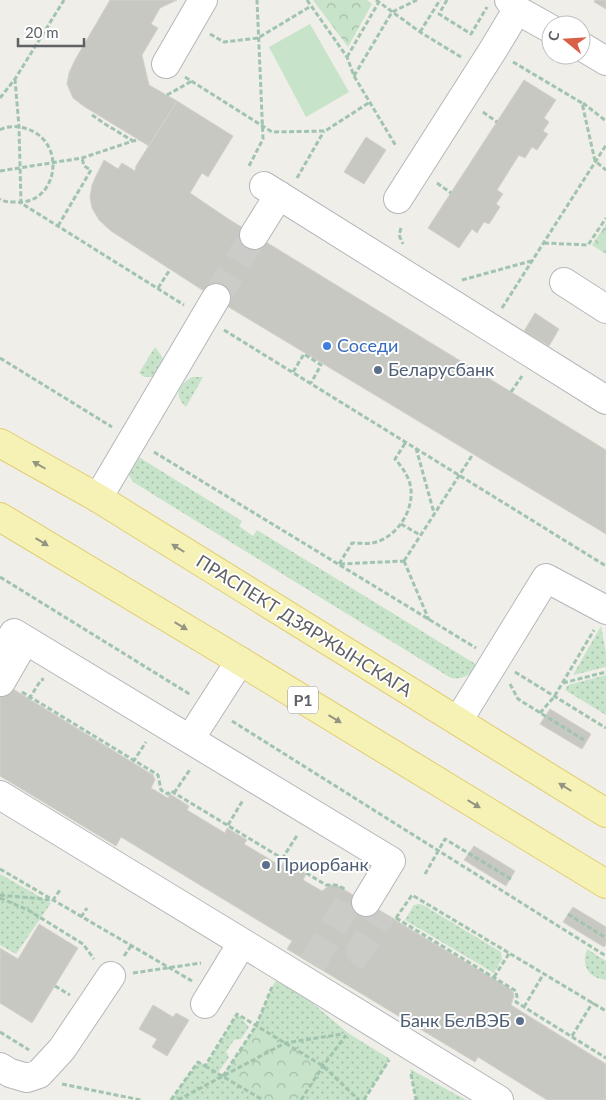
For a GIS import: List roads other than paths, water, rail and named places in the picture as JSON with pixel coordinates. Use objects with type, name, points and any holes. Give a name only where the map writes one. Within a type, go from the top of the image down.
[{"type":"main road","name":"ПРАСПЕКТ ДЗЯРЖЫНСКАГА","points":[[0,443],[98,498],[606,812]]},
{"type":"main road","name":"Р1","points":[[0,517],[606,884]]},
{"type":"lane","points":[[398,199],[493,50],[505,5],[541,24]]},
{"type":"lane","points":[[175,70],[196,11]]},
{"type":"lane","points":[[591,52],[606,60]]},
{"type":"lane","points":[[254,235],[268,187],[606,400]]},
{"type":"lane","points":[[564,282],[606,309]]},
{"type":"lane","points":[[98,498],[210,308]]},
{"type":"lane","points":[[458,721],[546,578],[606,610]]},
{"type":"lane","points":[[1,672],[14,634],[26,640],[192,750],[391,861],[354,895]]},
{"type":"lane","points":[[192,750],[240,661]]},
{"type":"lane","points":[[0,795],[242,943],[306,976],[498,1100]]},
{"type":"lane","points":[[208,998],[242,943]]},
{"type":"lane","points":[[0,1067],[10,1073],[27,1078],[39,1074],[62,1049],[105,971]]},
{"type":"tunnel","points":[[216,298],[254,235]]},
{"type":"tunnel","points":[[312,964],[353,894]]},
{"type":"tunnel","points":[[370,958],[360,951],[383,912]]},
{"type":"place","name":"Соседи","points":[[327,346]]},
{"type":"place","name":"Беларусбанк","points":[[378,370]]},
{"type":"place","name":"Приорбанк","points":[[266,865]]},
{"type":"place","name":"Банк БелВЭБ","points":[[520,1021]]}]
